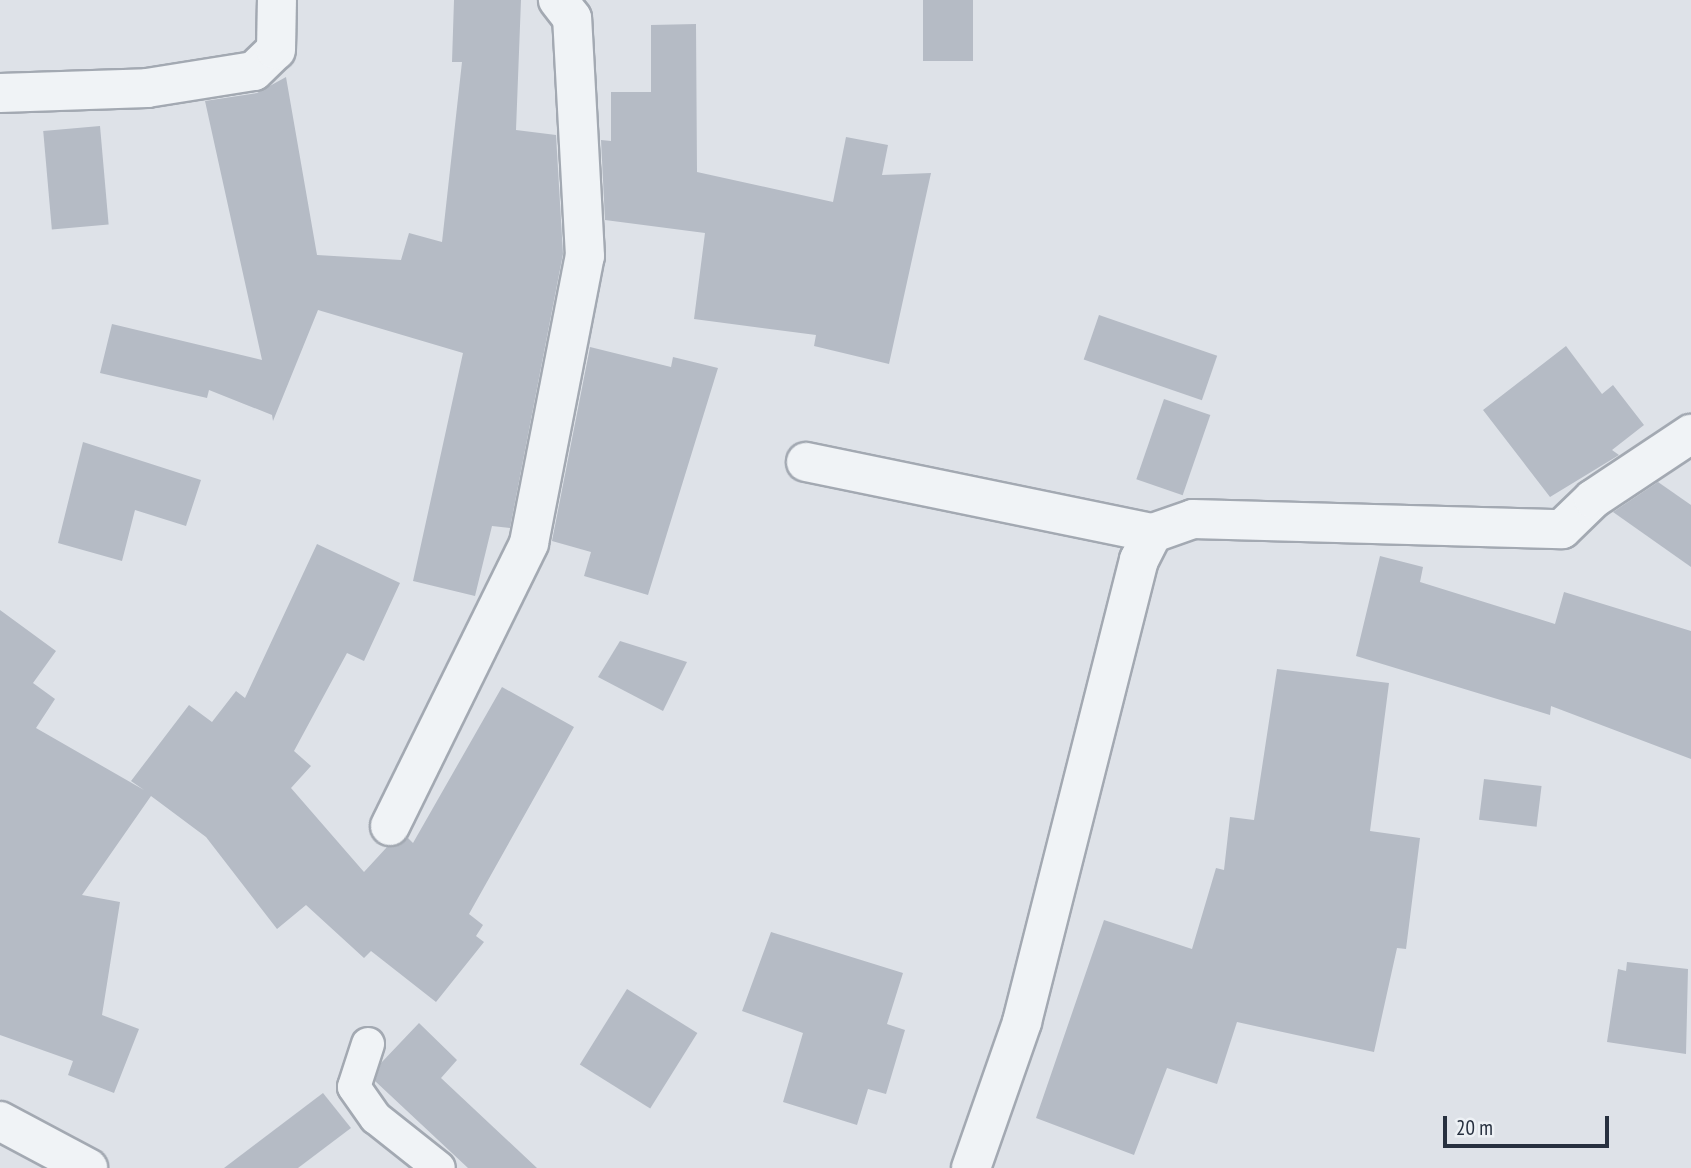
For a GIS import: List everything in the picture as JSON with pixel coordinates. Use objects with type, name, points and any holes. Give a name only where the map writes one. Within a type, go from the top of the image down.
[{"type":"street","points":[[0,93],[147,89],[254,72],[276,50],[277,0]]},
{"type":"street","points":[[390,826],[529,542],[585,256],[572,18],[558,0]]},
{"type":"street","points":[[806,462],[1153,533],[1193,519],[1562,530],[1593,499],[1691,434]]},
{"type":"street","points":[[971,1168],[1022,1022],[1139,560],[1153,533]]},
{"type":"street","points":[[0,1121],[88,1168]]},
{"type":"lane","points":[[368,1044],[354,1087],[376,1118],[439,1168]]},
{"type":"building","points":[[454,0],[521,0],[516,130],[556,135],[563,254],[510,528],[492,526],[475,596],[413,581],[463,353],[318,310],[273,421],[272,415],[209,390],[207,398],[100,373],[112,324],[262,360],[205,101],[257,93],[286,77],[317,255],[401,260],[409,233],[442,242],[462,62],[452,62]]},
{"type":"building","points":[[923,0],[973,0],[973,61],[923,61]]},
{"type":"building","points":[[696,24],[697,172],[833,202],[846,137],[888,145],[882,175],[931,173],[889,364],[814,346],[816,335],[694,319],[705,233],[605,220],[601,140],[611,141],[611,92],[651,92],[651,25]]},
{"type":"building","points":[[100,126],[109,225],[52,230],[43,131]]},
{"type":"building","points":[[1099,315],[1217,356],[1202,400],[1084,359]]},
{"type":"building","points":[[1566,346],[1602,394],[1613,385],[1644,425],[1612,450],[1619,455],[1550,497],[1483,410]]},
{"type":"building","points":[[590,347],[671,367],[673,357],[718,368],[648,595],[584,576],[591,552],[552,541]]},
{"type":"building","points":[[1164,399],[1210,415],[1183,495],[1136,479]]},
{"type":"building","points":[[83,442],[201,480],[186,526],[135,510],[122,561],[58,543]]},
{"type":"building","points":[[1658,482],[1691,505],[1691,567],[1613,512]]},
{"type":"building","points":[[317,544],[400,583],[364,661],[347,653],[294,751],[311,766],[291,788],[364,872],[387,847],[408,838],[413,843],[502,687],[574,727],[469,914],[483,925],[476,936],[484,942],[436,1002],[371,951],[364,958],[306,905],[277,929],[206,837],[151,796],[82,895],[120,902],[102,1015],[139,1029],[114,1093],[68,1075],[73,1061],[0,1035],[0,610],[56,651],[33,683],[55,699],[36,728],[144,790],[131,781],[189,705],[212,722],[236,691],[245,698]]},
{"type":"building","points":[[1380,556],[1423,567],[1420,582],[1555,624],[1564,592],[1691,631],[1691,759],[1551,706],[1550,715],[1356,656]]},
{"type":"building","points":[[620,641],[687,662],[663,711],[598,677]]},
{"type":"building","points":[[1277,669],[1389,683],[1370,831],[1420,838],[1406,949],[1397,948],[1374,1052],[1237,1022],[1217,1084],[1167,1068],[1134,1155],[1036,1118],[1104,920],[1192,949],[1216,868],[1224,870],[1230,817],[1254,820]]},
{"type":"building","points":[[1484,779],[1542,786],[1537,827],[1479,820]]},
{"type":"building","points":[[771,932],[903,973],[887,1024],[905,1030],[886,1094],[868,1089],[857,1125],[783,1102],[803,1033],[742,1011]]},
{"type":"building","points":[[1627,962],[1688,969],[1686,1054],[1607,1042],[1618,969],[1626,971]]},
{"type":"building","points":[[627,989],[697,1033],[650,1108],[580,1064]]},
{"type":"building","points":[[419,1023],[457,1060],[441,1078],[537,1168],[468,1168],[375,1081],[381,1063]]},
{"type":"building","points":[[323,1093],[351,1128],[298,1168],[224,1168]]}]
